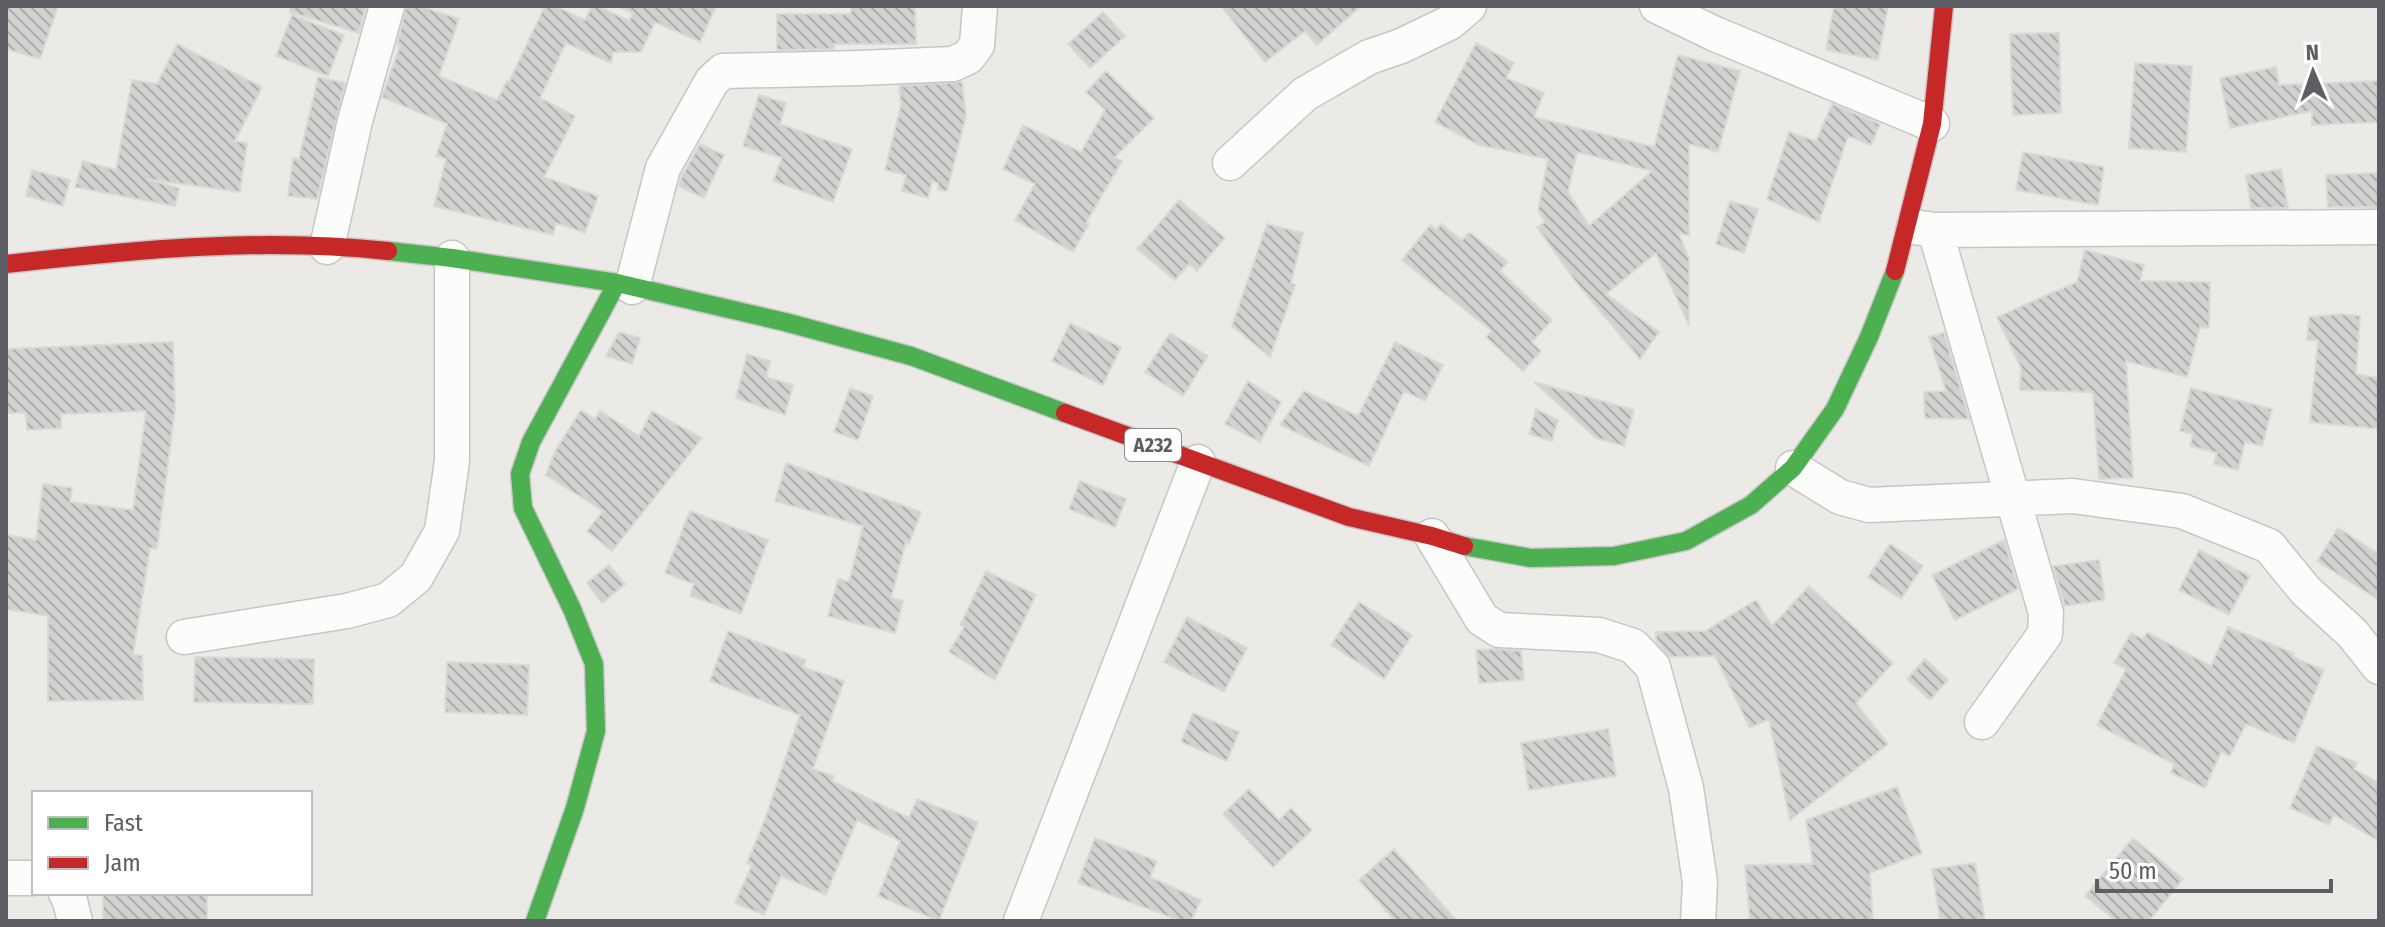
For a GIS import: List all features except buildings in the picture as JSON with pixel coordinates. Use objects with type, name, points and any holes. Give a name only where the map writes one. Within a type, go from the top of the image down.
[{"type":"main road","name":"A232","points":[[6,264],[124,251],[246,244],[327,247],[452,258],[624,285],[785,322],[911,356],[1349,517],[1471,548],[1531,558],[1614,556],[1686,541],[1751,505],[1793,468],[1835,409],[1869,337],[1899,261],[1920,228],[1943,38],[1944,6]]},
{"type":"main road","points":[[535,921],[575,808],[596,731],[594,664],[572,609],[523,508],[520,474],[531,442],[624,285]]},
{"type":"street","points":[[327,247],[355,121],[387,6]]},
{"type":"street","points":[[624,285],[663,168],[712,81],[723,71],[953,64],[968,57],[977,45],[980,6]]},
{"type":"street","points":[[1230,163],[1305,94],[1369,57],[1449,23],[1469,6]]},
{"type":"street","points":[[1657,6],[1715,34],[1932,124]]},
{"type":"street","points":[[1982,722],[2045,634],[2046,613],[2012,499],[1920,228],[2379,227]]},
{"type":"street","points":[[184,637],[347,611],[388,600],[416,577],[442,531],[452,461],[452,258]]},
{"type":"street","points":[[1021,921],[1198,462]]},
{"type":"street","points":[[1793,468],[1840,497],[1869,505],[2073,496],[2182,511],[2269,546],[2306,591],[2352,633],[2379,667]]},
{"type":"street","points":[[1432,536],[1482,619],[1499,630],[1599,635],[1633,646],[1653,667],[1686,788],[1700,882],[1698,921]]},
{"type":"street","points":[[6,878],[32,878]]},
{"type":"street","points":[[67,895],[75,921]]},
{"type":"traffic: fast","points":[[388,251],[617,283],[785,322],[911,356],[1065,413]]},
{"type":"traffic: fast","points":[[1464,546],[1531,558],[1614,556],[1686,541],[1751,505],[1793,468],[1835,409],[1869,337],[1895,271]]},
{"type":"traffic: fast","points":[[535,921],[575,808],[596,731],[594,664],[572,609],[523,508],[520,474],[531,442],[617,283]]},
{"type":"traffic: jam","points":[[1895,271],[1932,124],[1944,6]]},
{"type":"traffic: jam","points":[[6,264],[149,250],[244,245],[388,251]]},
{"type":"traffic: jam","points":[[1065,413],[1349,517],[1464,546]]}]
